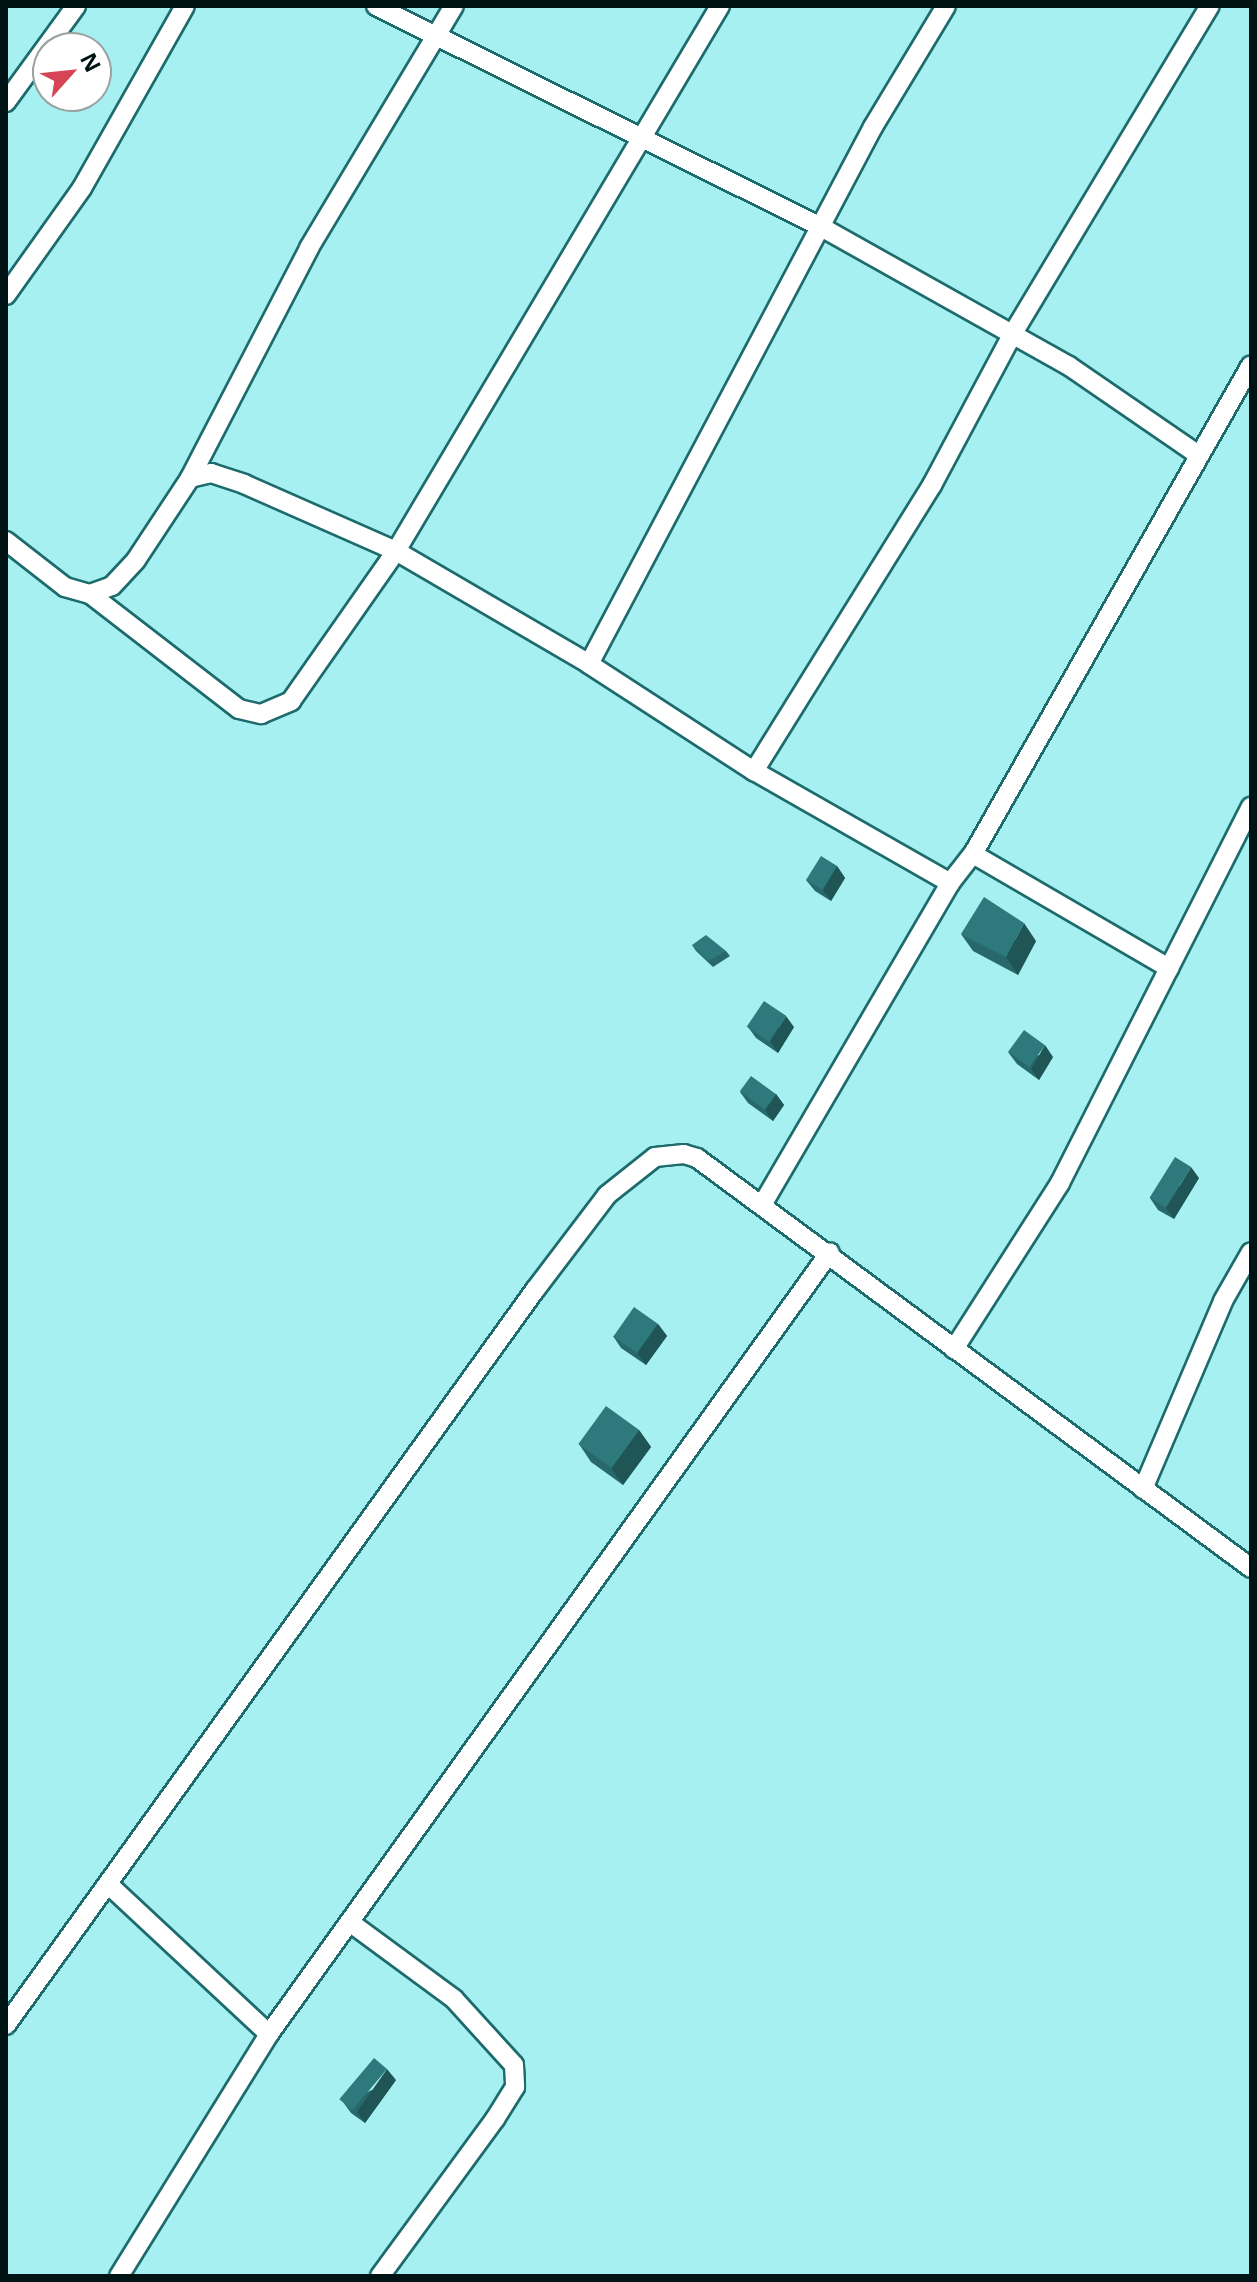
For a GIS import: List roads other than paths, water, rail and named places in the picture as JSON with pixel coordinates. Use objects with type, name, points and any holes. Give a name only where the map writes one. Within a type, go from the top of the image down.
[{"type":"street","points":[[6,102],[76,6]]},
{"type":"street","points":[[6,295],[82,188],[185,6]]},
{"type":"street","points":[[376,6],[823,228],[1114,393],[1197,454]]},
{"type":"street","points":[[90,594],[112,586],[136,560],[190,478],[309,248],[454,6]]},
{"type":"street","points":[[6,541],[65,587],[90,594],[239,709],[261,714],[291,701],[396,551],[720,6]]},
{"type":"street","points":[[589,664],[823,228],[873,127],[946,6]]},
{"type":"street","points":[[754,771],[932,485],[1012,335],[1210,6]]},
{"type":"street","points":[[762,1205],[950,883],[973,854],[1197,454],[1251,365]]},
{"type":"street","points":[[190,478],[211,473],[244,484],[396,551],[589,664],[754,771],[950,883]]},
{"type":"street","points":[[954,1349],[1060,1183],[1251,807]]},
{"type":"street","points":[[973,854],[1169,968]]},
{"type":"street","points":[[6,2025],[335,1562],[607,1195],[643,1163],[684,1154],[762,1205],[830,1252],[954,1349],[1251,1568]]},
{"type":"street","points":[[119,2276],[269,2034],[830,1252]]},
{"type":"street","points":[[1143,1489],[1223,1301],[1251,1252]]},
{"type":"street","points":[[108,1884],[269,2034]]},
{"type":"street","points":[[351,1923],[454,1999],[514,2065],[515,2087],[495,2119],[380,2276]]}]
